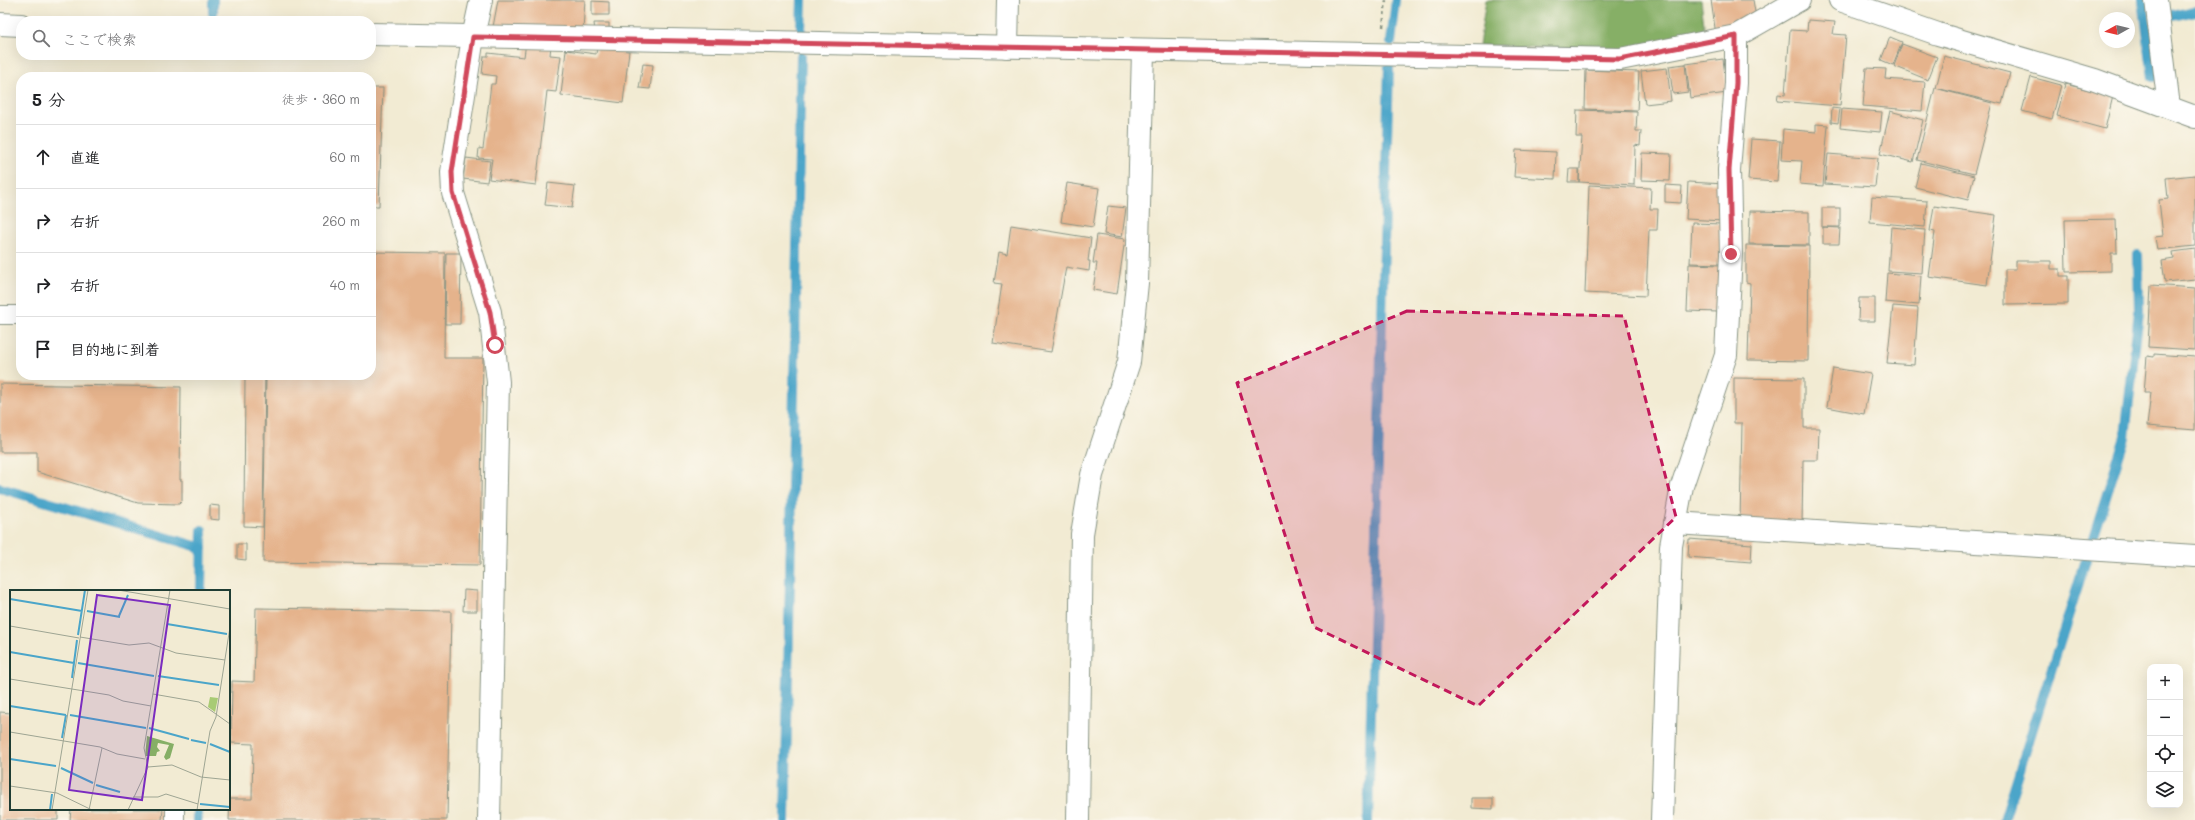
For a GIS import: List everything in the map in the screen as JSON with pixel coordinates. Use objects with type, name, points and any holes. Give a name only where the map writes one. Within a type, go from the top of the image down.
[{"type":"street","points":[[480,0],[452,172],[453,193],[490,312],[498,382],[489,820]]},
{"type":"street","points":[[1007,47],[1008,0]]},
{"type":"street","points":[[376,34],[1143,51],[1620,59],[1736,36],[1799,0]]},
{"type":"street","points":[[1840,0],[1938,34],[2095,80],[2195,117]]},
{"type":"street","points":[[2156,0],[2169,107]]},
{"type":"street","points":[[0,24],[16,25]]},
{"type":"street","points":[[1662,820],[1671,546],[1682,486],[1726,355],[1731,254],[1729,170],[1736,83],[1736,36]]},
{"type":"street","points":[[1078,820],[1082,534],[1092,475],[1129,362],[1137,283],[1143,51]]},
{"type":"street","points":[[1675,523],[2195,556]]},
{"type":"lane","points":[[0,315],[16,315]]},
{"type":"lane","points":[[175,810],[176,820]]},
{"type":"highlighted area","points":[[1407,311],[1624,316],[1676,517],[1478,706],[1314,627],[1237,383]]},
{"type":"green space","points":[[1486,0],[1701,0],[1705,34],[1621,51],[1479,45]]},
{"type":"building","points":[[498,0],[585,0],[583,30],[493,27]]},
{"type":"building","points":[[1711,0],[1753,0],[1756,18],[1716,35]]},
{"type":"building","points":[[592,1],[609,2],[609,15],[592,15]]},
{"type":"building","points":[[1808,20],[1835,22],[1833,34],[1846,35],[1840,106],[1777,101],[1778,94],[1785,95],[1790,30],[1807,31]]},
{"type":"building","points":[[594,23],[609,23],[609,31],[595,31]]},
{"type":"building","points":[[1890,37],[1902,42],[1893,65],[1881,60]]},
{"type":"building","points":[[526,42],[551,45],[550,55],[561,56],[556,92],[547,91],[536,185],[489,179],[492,159],[478,158],[479,148],[483,149],[491,84],[495,84],[496,76],[482,74],[484,56],[488,56],[488,53],[524,57]]},
{"type":"building","points":[[1902,44],[1937,57],[1928,80],[1894,66]]},
{"type":"building","points":[[597,47],[629,51],[623,103],[561,95],[566,50],[596,54]]},
{"type":"building","points":[[1944,56],[2010,73],[2002,104],[1936,88]]},
{"type":"building","points":[[1723,59],[1727,93],[1690,98],[1686,64]]},
{"type":"building","points":[[643,64],[653,65],[650,89],[639,88]]},
{"type":"building","points":[[1685,64],[1688,92],[1673,94],[1669,66]]},
{"type":"building","points":[[1667,68],[1671,101],[1645,104],[1641,71]]},
{"type":"building","points":[[1866,68],[1886,69],[1885,79],[1925,82],[1922,111],[1863,106]]},
{"type":"building","points":[[1586,70],[1639,72],[1637,111],[1585,109]]},
{"type":"building","points":[[2031,77],[2061,85],[2052,119],[2022,111]]},
{"type":"building","points":[[2065,84],[2113,96],[2105,129],[2057,116]]},
{"type":"building","points":[[376,88],[383,88],[379,206],[376,206]]},
{"type":"building","points":[[1935,88],[1992,103],[1974,174],[1917,160]]},
{"type":"building","points":[[1832,108],[1840,109],[1838,123],[1831,122]]},
{"type":"building","points":[[1842,109],[1882,112],[1880,132],[1840,128]]},
{"type":"building","points":[[1577,110],[1637,112],[1636,131],[1641,131],[1640,146],[1635,145],[1634,185],[1579,182],[1582,137],[1576,137]]},
{"type":"building","points":[[1890,111],[1923,120],[1913,162],[1880,154]]},
{"type":"building","points":[[1816,124],[1828,125],[1823,186],[1800,184],[1802,161],[1781,160],[1783,129],[1816,132]]},
{"type":"building","points":[[1751,139],[1780,141],[1777,182],[1748,180]]},
{"type":"building","points":[[1516,150],[1556,152],[1555,179],[1514,177]]},
{"type":"building","points":[[1642,153],[1671,154],[1670,181],[1641,180]]},
{"type":"building","points":[[1828,154],[1878,158],[1875,187],[1825,184]]},
{"type":"building","points":[[466,158],[490,161],[487,182],[463,179]]},
{"type":"building","points":[[1921,163],[1974,176],[1968,200],[1915,187]]},
{"type":"building","points":[[1569,169],[1579,169],[1579,182],[1568,182]]},
{"type":"building","points":[[2195,175],[2195,246],[2157,250],[2155,237],[2163,236],[2159,200],[2168,199],[2166,178]]},
{"type":"building","points":[[1688,182],[1725,184],[1723,221],[1686,219]]},
{"type":"building","points":[[548,183],[575,186],[572,208],[545,205]]},
{"type":"building","points":[[1067,183],[1099,188],[1093,227],[1061,222]]},
{"type":"building","points":[[1589,185],[1651,188],[1650,209],[1658,209],[1657,230],[1649,230],[1646,296],[1585,293]]},
{"type":"building","points":[[1665,185],[1682,186],[1681,203],[1665,202]]},
{"type":"building","points":[[1872,197],[1927,201],[1925,227],[1870,222]]},
{"type":"building","points":[[1108,206],[1126,208],[1122,237],[1104,234]]},
{"type":"building","points":[[1934,206],[1996,215],[1987,285],[1929,277],[1935,232],[1930,231]]},
{"type":"building","points":[[1822,208],[1840,208],[1840,227],[1822,227]]},
{"type":"building","points":[[1750,211],[1809,212],[1809,245],[1749,244]]},
{"type":"building","points":[[2116,219],[2117,253],[2111,253],[2111,271],[2066,272],[2065,220]]},
{"type":"building","points":[[1692,223],[1722,224],[1721,264],[1690,263]]},
{"type":"building","points":[[1011,225],[1091,238],[1088,261],[1090,261],[1089,271],[1066,267],[1051,352],[993,343],[1002,284],[994,283],[999,252],[1007,254]]},
{"type":"building","points":[[1823,227],[1840,228],[1839,244],[1823,244]]},
{"type":"building","points":[[1891,227],[1925,230],[1922,273],[1888,271]]},
{"type":"building","points":[[1097,235],[1125,239],[1117,294],[1093,290],[1097,263],[1093,263]]},
{"type":"building","points":[[1746,245],[1809,246],[1808,361],[1748,360],[1750,283],[1746,282]]},
{"type":"building","points":[[2195,249],[2195,279],[2165,282],[2162,261],[2174,259],[2173,252]]},
{"type":"building","points":[[376,252],[445,253],[444,358],[483,358],[480,565],[263,562],[266,380],[376,380]]},
{"type":"building","points":[[446,253],[461,253],[460,324],[445,324]]},
{"type":"building","points":[[2016,261],[2051,261],[2051,269],[2060,269],[2060,276],[2068,276],[2068,304],[2005,305],[2005,269],[2016,269]]},
{"type":"building","points":[[1689,264],[1721,265],[1719,312],[1687,311]]},
{"type":"building","points":[[1887,273],[1921,276],[1919,305],[1885,302]]},
{"type":"building","points":[[2151,285],[2195,288],[2195,350],[2148,347]]},
{"type":"building","points":[[1859,298],[1875,298],[1875,321],[1858,321]]},
{"type":"building","points":[[1893,306],[1918,308],[1914,365],[1887,363]]},
{"type":"building","points":[[2154,354],[2195,357],[2195,430],[2147,426],[2151,393],[2144,393],[2147,356],[2154,357]]},
{"type":"building","points":[[1833,368],[1871,374],[1864,414],[1827,407]]},
{"type":"building","points":[[1734,378],[1804,379],[1804,428],[1819,428],[1818,460],[1803,460],[1802,525],[1740,524],[1742,423],[1734,423]]},
{"type":"building","points":[[245,380],[265,380],[263,527],[244,526]]},
{"type":"building","points":[[0,384],[181,387],[180,480],[182,480],[182,501],[179,504],[138,503],[37,472],[37,452],[0,452]]},
{"type":"building","points":[[210,505],[219,506],[219,520],[210,519]]},
{"type":"building","points":[[1689,539],[1752,544],[1751,562],[1688,557]]},
{"type":"building","points":[[237,544],[246,544],[246,560],[237,559]]},
{"type":"building","points":[[464,590],[477,591],[477,611],[463,611]]},
{"type":"building","points":[[256,608],[451,611],[447,820],[229,820],[230,799],[252,799],[253,744],[231,743],[232,681],[254,682]]},
{"type":"building","points":[[0,712],[10,713],[10,810],[58,810],[58,820],[0,820]]},
{"type":"building","points":[[1471,798],[1493,798],[1493,809],[1471,808]]},
{"type":"building","points":[[71,810],[163,810],[162,820],[70,820]]},
{"type":"waterway","points":[[213,0],[213,13]]},
{"type":"waterway","points":[[801,31],[802,0]]},
{"type":"waterway","points":[[1391,42],[1396,0]]},
{"type":"waterway","points":[[2143,0],[2153,77]]},
{"type":"waterway","points":[[2172,16],[2195,11]]},
{"type":"waterway","points":[[785,820],[801,56]]},
{"type":"waterway","points":[[1368,820],[1389,67]]},
{"type":"waterway","points":[[2092,541],[2125,437],[2139,311],[2138,255]]},
{"type":"waterway","points":[[0,488],[202,548]]},
{"type":"waterway","points":[[201,590],[202,530]]},
{"type":"waterway","points":[[2004,820],[2086,560]]},
{"type":"waterway","points":[[197,810],[197,820]]},
{"type":"route","points":[[495,345],[490,312],[453,193],[452,172],[473,37],[1620,59],[1736,36],[1736,83],[1729,170],[1731,254]]}]
